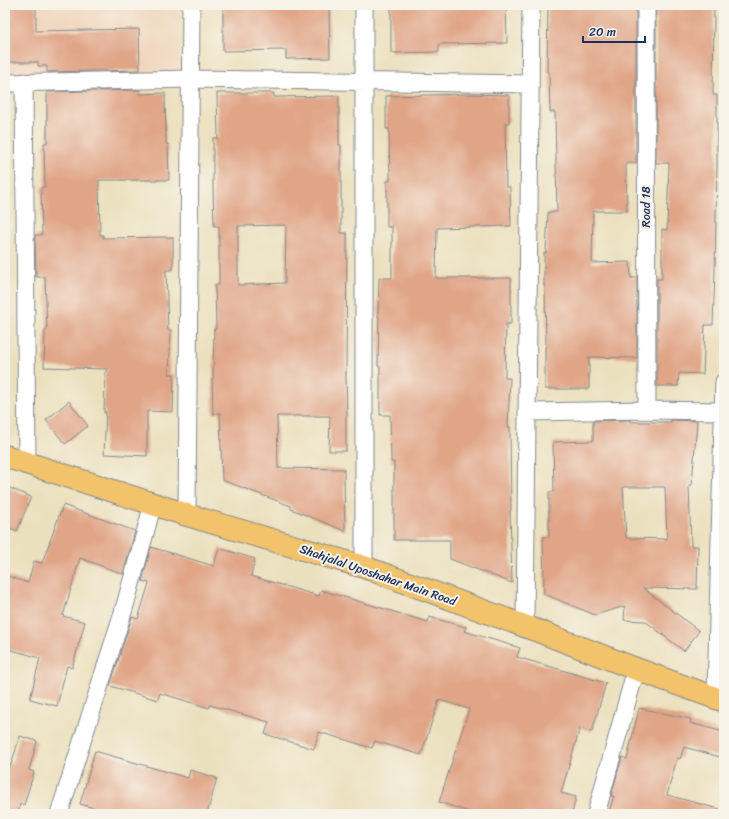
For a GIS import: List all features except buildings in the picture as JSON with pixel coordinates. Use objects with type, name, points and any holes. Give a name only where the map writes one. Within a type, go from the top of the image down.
[{"type":"main road","name":"Shahjalal Uposhahar Main Road","points":[[5,456],[187,515],[364,568],[720,699]]},
{"type":"street","points":[[187,515],[192,5]]},
{"type":"street","points":[[364,5],[364,568]]},
{"type":"street","points":[[525,626],[531,5]]},
{"type":"street","name":"Road 18","points":[[646,5],[647,410]]},
{"type":"street","points":[[5,83],[191,79],[530,84]]},
{"type":"street","points":[[24,82],[27,463]]},
{"type":"street","points":[[720,699],[724,382]]},
{"type":"street","points":[[527,412],[647,410],[723,412]]},
{"type":"street","points":[[58,814],[124,609],[153,504]]},
{"type":"street","points":[[596,814],[636,669]]},
{"type":"shaded area","points":[[36,5],[179,5],[178,78],[5,72],[5,62],[37,62]],"holes":[[[139,29],[38,66],[38,31]]]}]
